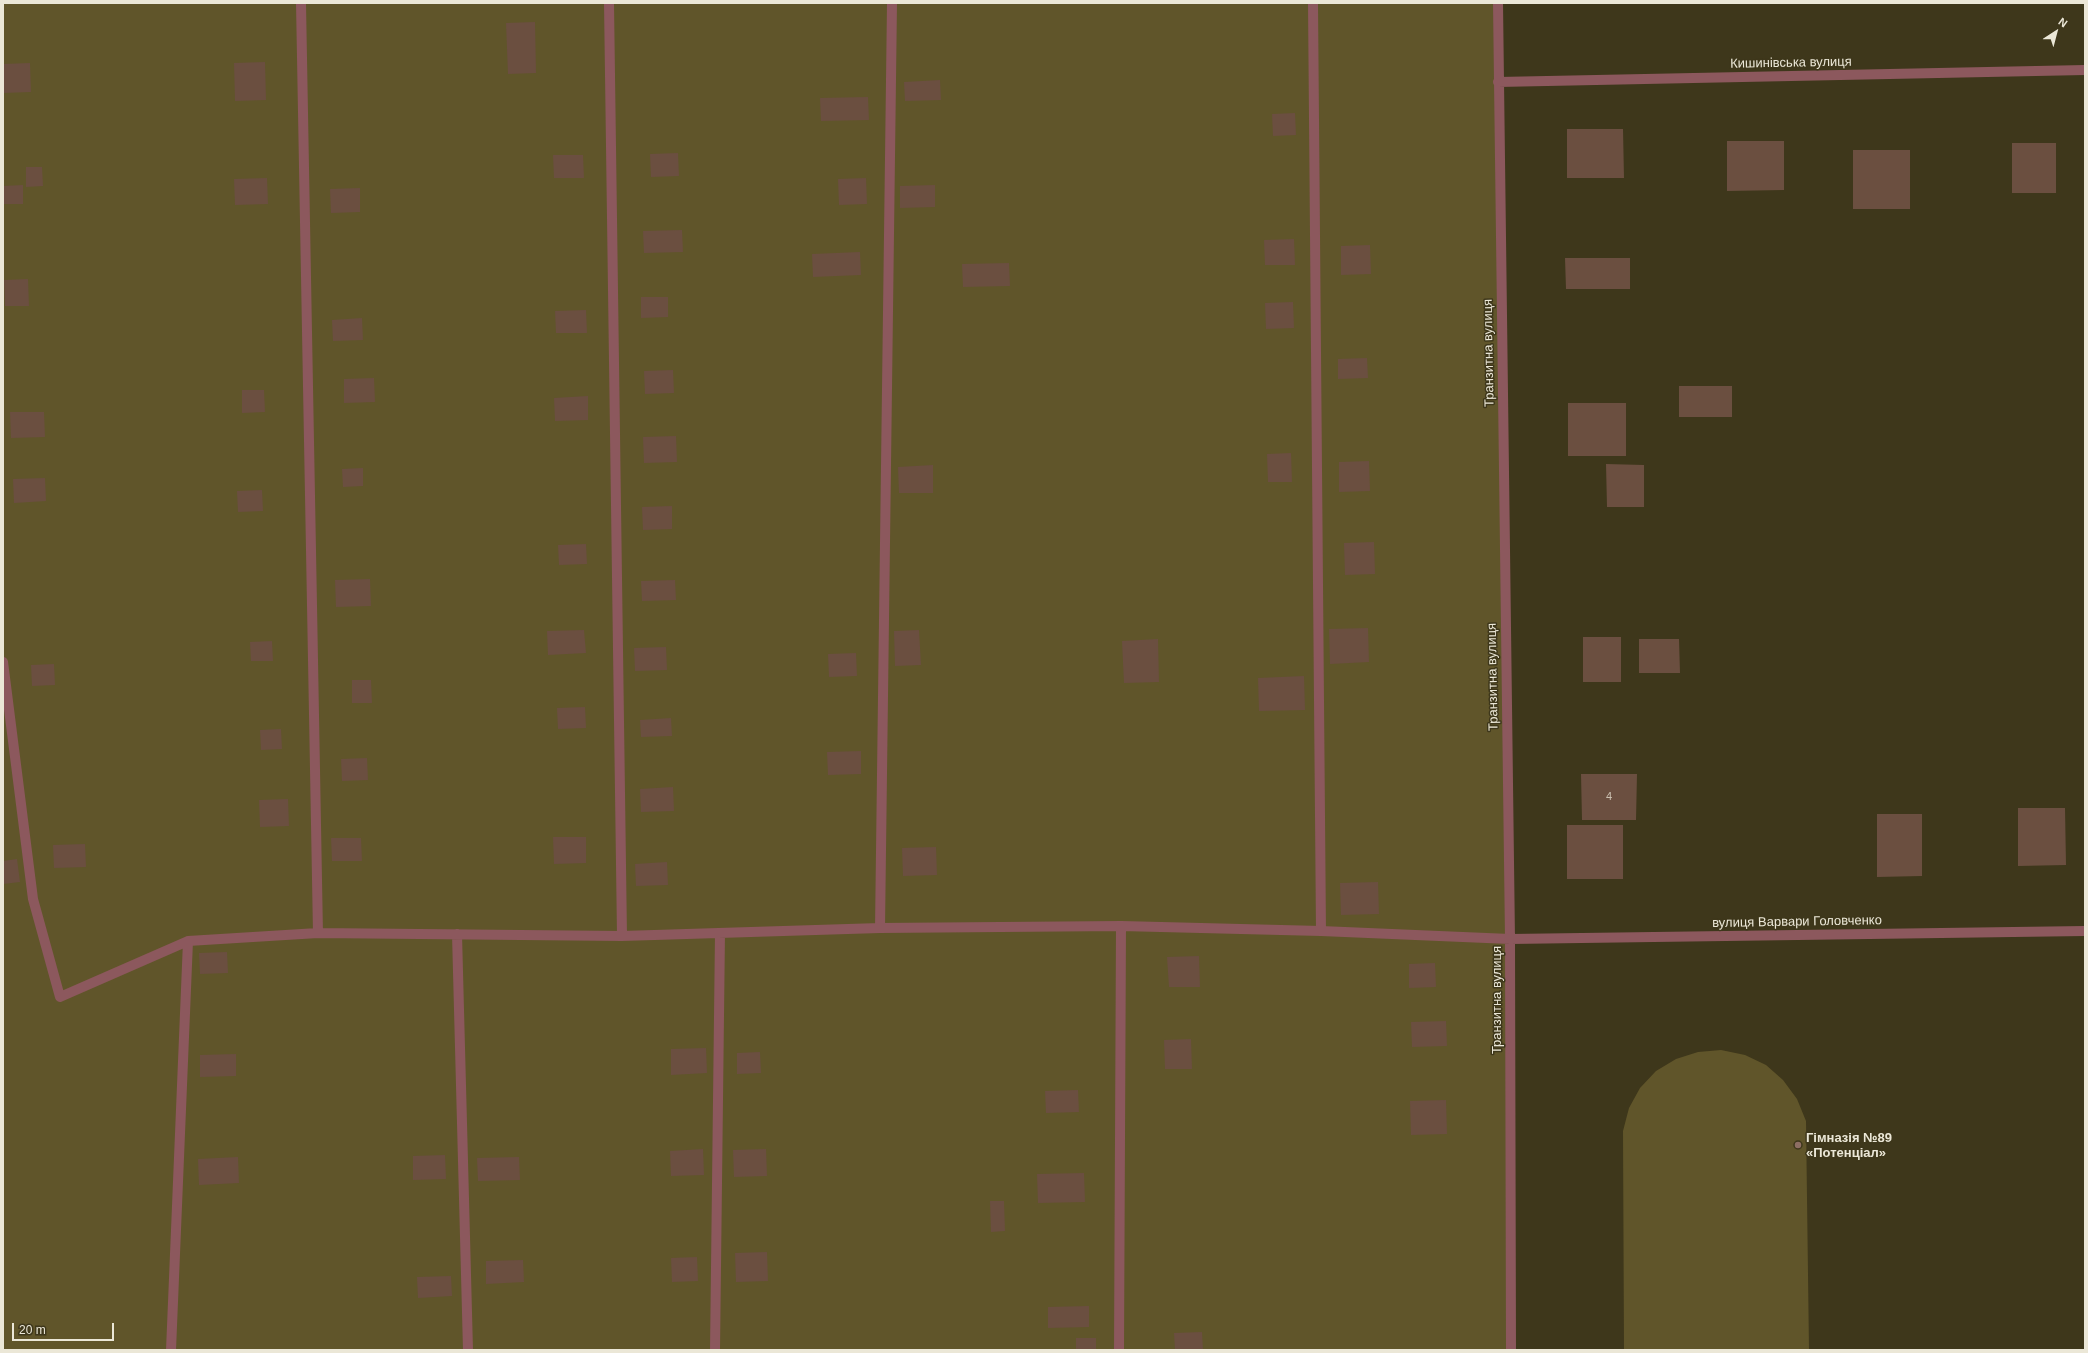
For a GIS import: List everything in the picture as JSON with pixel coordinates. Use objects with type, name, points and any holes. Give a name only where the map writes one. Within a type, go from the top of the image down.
[{"type":"street","points":[[301,3],[318,933]]},
{"type":"street","points":[[609,3],[622,936]]},
{"type":"street","points":[[880,928],[892,3]]},
{"type":"street","points":[[1313,3],[1321,931]]},
{"type":"street","name":"Транзитна вулиця","points":[[1498,3],[1510,939],[1511,1350]]},
{"type":"street","name":"Кишинівська вулиця","points":[[1498,82],[2085,70]]},
{"type":"street","points":[[3,662],[33,899],[60,997],[188,941],[171,1350]]},
{"type":"street","points":[[1119,1350],[1121,926]]},
{"type":"street","name":"вулиця Варвари Головченко","points":[[188,941],[318,933],[622,936],[880,928],[1121,926],[1321,931],[1510,939],[2085,931]]},
{"type":"street","points":[[716,1350],[720,933]]},
{"type":"street","points":[[457,934],[468,1350]]},
{"type":"shaded area","points":[[3,3],[1499,3],[1511,1350],[3,1350]]},
{"type":"shaded area","points":[[1721,1050],[1745,1055],[1766,1065],[1783,1080],[1797,1099],[1806,1121],[1809,1350],[1624,1350],[1623,1131],[1629,1108],[1640,1088],[1656,1071],[1676,1059],[1698,1052]]},
{"type":"building","points":[[535,22],[536,73],[508,74],[506,23]]},
{"type":"building","points":[[265,62],[266,100],[235,101],[234,63]]},
{"type":"building","points":[[30,63],[31,92],[3,93],[3,64]]},
{"type":"building","points":[[940,80],[941,100],[905,101],[904,82]]},
{"type":"building","points":[[868,97],[869,120],[821,121],[820,98]]},
{"type":"building","points":[[1295,113],[1296,135],[1273,136],[1272,114]]},
{"type":"building","points":[[1567,129],[1623,129],[1624,178],[1567,178]]},
{"type":"building","points":[[1727,141],[1784,141],[1784,190],[1727,191]]},
{"type":"building","points":[[2012,143],[2056,143],[2056,193],[2012,193]]},
{"type":"building","points":[[1853,150],[1910,150],[1910,209],[1853,209]]},
{"type":"building","points":[[678,153],[679,176],[651,177],[650,154]]},
{"type":"building","points":[[553,155],[583,155],[584,178],[554,178]]},
{"type":"building","points":[[26,167],[42,167],[43,186],[26,187]]},
{"type":"building","points":[[267,178],[268,204],[235,205],[234,179]]},
{"type":"building","points":[[866,178],[867,204],[839,205],[838,179]]},
{"type":"building","points":[[23,185],[23,204],[3,204],[3,186]]},
{"type":"building","points":[[935,185],[935,207],[900,208],[900,186]]},
{"type":"building","points":[[360,188],[360,212],[331,213],[330,189]]},
{"type":"building","points":[[682,230],[683,252],[644,253],[643,231]]},
{"type":"building","points":[[1294,239],[1295,265],[1265,265],[1264,240]]},
{"type":"building","points":[[1370,245],[1371,274],[1341,275],[1341,246]]},
{"type":"building","points":[[860,252],[861,275],[813,277],[812,254]]},
{"type":"building","points":[[1565,258],[1630,258],[1630,289],[1566,289]]},
{"type":"building","points":[[1009,263],[1010,286],[963,287],[962,264]]},
{"type":"building","points":[[28,279],[29,306],[5,306],[4,280]]},
{"type":"building","points":[[641,297],[668,297],[668,317],[641,318]]},
{"type":"building","points":[[1293,302],[1294,328],[1266,329],[1265,303]]},
{"type":"building","points":[[586,310],[587,333],[556,333],[555,311]]},
{"type":"building","points":[[362,318],[363,340],[333,341],[332,320]]},
{"type":"building","points":[[1367,358],[1368,378],[1338,379],[1338,359]]},
{"type":"building","points":[[673,370],[674,393],[645,394],[644,371]]},
{"type":"building","points":[[374,378],[375,402],[344,403],[344,379]]},
{"type":"building","points":[[1679,386],[1732,386],[1732,417],[1679,417]]},
{"type":"building","points":[[242,390],[264,390],[265,412],[242,413]]},
{"type":"building","points":[[588,396],[588,420],[555,421],[554,398]]},
{"type":"building","points":[[1568,403],[1626,403],[1626,456],[1568,456]]},
{"type":"building","points":[[10,412],[44,412],[45,437],[11,438]]},
{"type":"building","points":[[676,436],[677,462],[644,463],[643,437]]},
{"type":"building","points":[[1291,453],[1292,482],[1268,482],[1267,454]]},
{"type":"building","points":[[1369,461],[1370,491],[1339,492],[1339,462]]},
{"type":"building","points":[[1606,464],[1644,465],[1644,507],[1607,507]]},
{"type":"building","points":[[933,465],[933,493],[899,493],[898,467]]},
{"type":"building","points":[[363,468],[363,486],[343,487],[342,469]]},
{"type":"building","points":[[45,478],[46,501],[14,503],[13,479]]},
{"type":"building","points":[[262,490],[263,511],[238,512],[237,491]]},
{"type":"building","points":[[672,506],[672,529],[643,530],[642,507]]},
{"type":"building","points":[[1374,542],[1375,574],[1345,575],[1344,543]]},
{"type":"building","points":[[586,544],[587,564],[559,565],[558,545]]},
{"type":"building","points":[[370,579],[371,606],[336,607],[335,580]]},
{"type":"building","points":[[675,580],[676,600],[642,601],[641,581]]},
{"type":"building","points":[[1368,628],[1369,662],[1330,664],[1329,629]]},
{"type":"building","points":[[584,630],[586,653],[548,655],[547,631]]},
{"type":"building","points":[[919,630],[921,665],[895,666],[894,631]]},
{"type":"building","points":[[1583,637],[1621,637],[1621,682],[1583,682]]},
{"type":"building","points":[[1158,639],[1159,682],[1124,683],[1122,641]]},
{"type":"building","points":[[1639,639],[1679,639],[1680,673],[1639,673]]},
{"type":"building","points":[[272,641],[273,661],[251,661],[250,642]]},
{"type":"building","points":[[666,647],[667,670],[635,671],[634,648]]},
{"type":"building","points":[[856,653],[857,676],[829,677],[828,654]]},
{"type":"building","points":[[54,664],[55,685],[32,686],[31,665]]},
{"type":"building","points":[[1304,676],[1305,710],[1259,711],[1258,678]]},
{"type":"building","points":[[352,680],[371,680],[372,703],[352,703]]},
{"type":"building","points":[[585,707],[586,728],[558,729],[557,708]]},
{"type":"building","points":[[671,718],[672,736],[641,737],[640,720]]},
{"type":"building","points":[[281,729],[282,749],[261,750],[260,730]]},
{"type":"building","points":[[861,751],[861,774],[828,775],[827,752]]},
{"type":"building","points":[[367,758],[368,780],[342,781],[341,759]]},
{"type":"building","points":[[1581,774],[1637,774],[1636,820],[1582,820]]},
{"type":"building","points":[[673,787],[674,811],[641,812],[640,789]]},
{"type":"building","points":[[288,799],[289,826],[260,827],[259,800]]},
{"type":"building","points":[[2018,808],[2065,808],[2066,865],[2018,866]]},
{"type":"building","points":[[1877,814],[1922,814],[1922,876],[1877,877]]},
{"type":"building","points":[[1567,825],[1623,825],[1623,879],[1567,879]]},
{"type":"building","points":[[553,837],[586,837],[586,863],[554,864]]},
{"type":"building","points":[[331,838],[361,838],[362,861],[332,861]]},
{"type":"building","points":[[85,844],[86,867],[54,868],[53,845]]},
{"type":"building","points":[[936,847],[937,875],[903,876],[902,848]]},
{"type":"building","points":[[17,859],[20,882],[3,884],[3,861]]},
{"type":"building","points":[[667,862],[668,885],[636,886],[635,864]]},
{"type":"building","points":[[1378,882],[1379,914],[1341,915],[1340,883]]},
{"type":"building","points":[[227,952],[228,973],[200,974],[199,953]]},
{"type":"building","points":[[1199,956],[1200,987],[1169,987],[1167,957]]},
{"type":"building","points":[[1435,963],[1436,987],[1409,988],[1409,964]]},
{"type":"building","points":[[1446,1021],[1447,1046],[1412,1047],[1411,1022]]},
{"type":"building","points":[[1191,1039],[1192,1069],[1165,1069],[1164,1040]]},
{"type":"building","points":[[706,1048],[707,1073],[671,1075],[671,1049]]},
{"type":"building","points":[[760,1052],[761,1073],[737,1074],[737,1053]]},
{"type":"building","points":[[236,1054],[236,1076],[200,1077],[200,1055]]},
{"type":"building","points":[[1078,1090],[1079,1112],[1046,1113],[1045,1091]]},
{"type":"building","points":[[1446,1100],[1447,1134],[1411,1135],[1410,1101]]},
{"type":"building","points":[[703,1149],[704,1175],[671,1176],[670,1151]]},
{"type":"building","points":[[766,1149],[767,1176],[734,1177],[733,1150]]},
{"type":"building","points":[[445,1155],[446,1179],[413,1180],[413,1156]]},
{"type":"building","points":[[238,1157],[239,1183],[199,1185],[198,1159]]},
{"type":"building","points":[[519,1157],[520,1180],[478,1181],[477,1158]]},
{"type":"building","points":[[1084,1173],[1085,1202],[1038,1203],[1037,1174]]},
{"type":"building","points":[[990,1201],[1004,1201],[1005,1231],[991,1232]]},
{"type":"building","points":[[767,1252],[768,1281],[736,1282],[735,1253]]},
{"type":"building","points":[[697,1257],[698,1281],[672,1282],[671,1258]]},
{"type":"building","points":[[523,1260],[524,1282],[486,1284],[486,1261]]},
{"type":"building","points":[[451,1276],[452,1296],[418,1298],[417,1277]]},
{"type":"building","points":[[1089,1306],[1089,1327],[1048,1328],[1048,1307]]},
{"type":"building","points":[[1202,1332],[1203,1350],[1175,1350],[1174,1333]]},
{"type":"building","points":[[1076,1338],[1096,1338],[1096,1350],[1076,1350]]},
{"type":"place","name":"Гімназія №89 «Потенціал»","points":[[1798,1145]]}]
